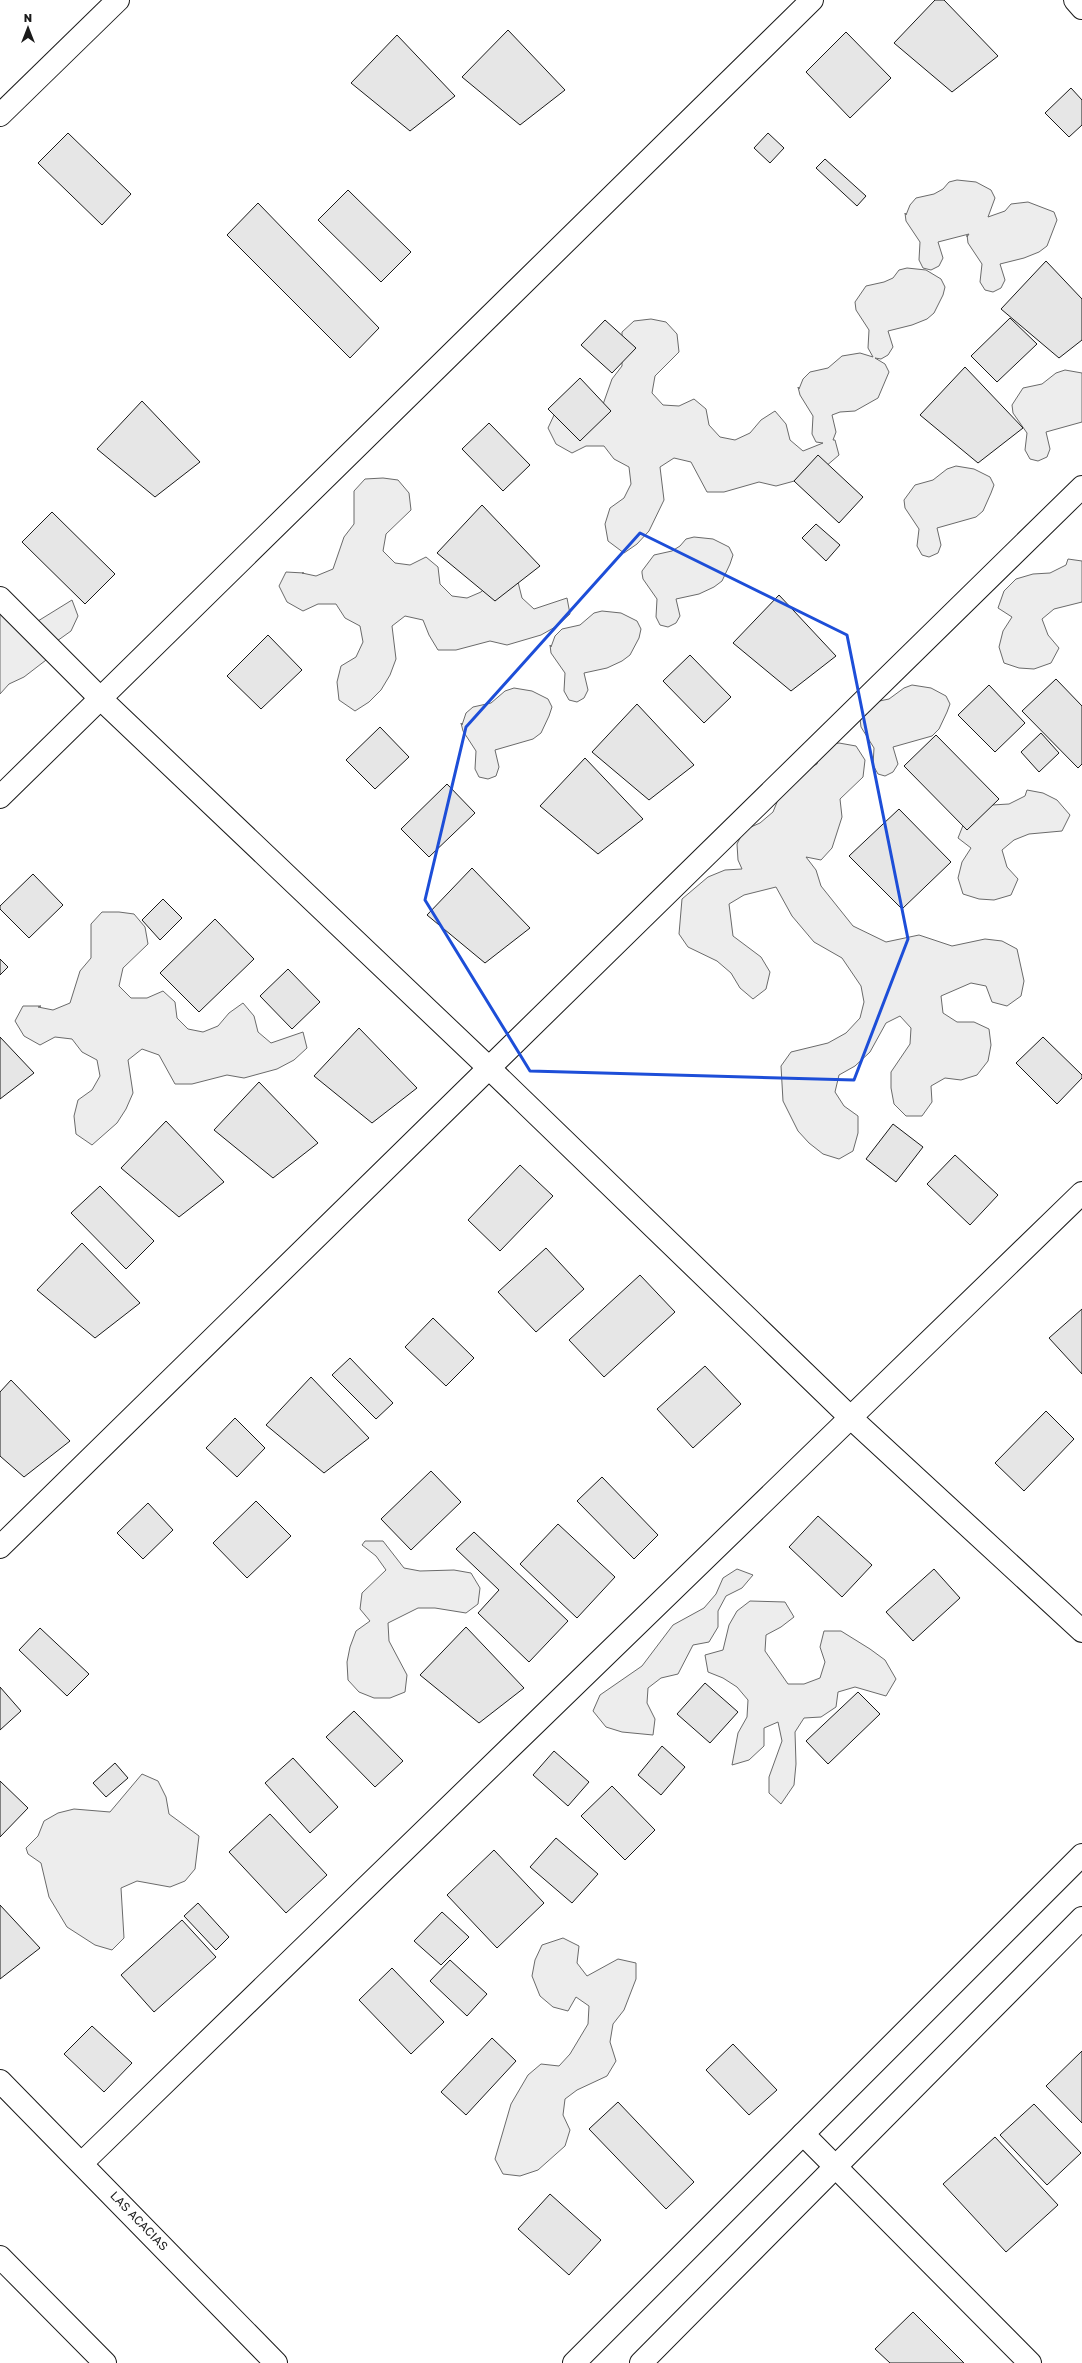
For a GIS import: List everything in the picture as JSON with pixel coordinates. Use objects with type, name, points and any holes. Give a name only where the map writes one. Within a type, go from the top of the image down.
[{"type":"street","points":[[0,115],[118,0]]},
{"type":"street","points":[[0,797],[812,0]]},
{"type":"street","points":[[1075,0],[1082,8]]},
{"type":"street","points":[[0,1547],[1082,487]]},
{"type":"street","points":[[0,598],[101,699],[489,1068],[851,1418],[1082,1630]]},
{"type":"street","points":[[82,2163],[1082,1193]]},
{"type":"street","points":[[574,2363],[1082,1855]]},
{"type":"street","points":[[641,2363],[1082,1918]]},
{"type":"street","name":"LAS ACACIAS","points":[[0,2081],[82,2163],[276,2363]]},
{"type":"street","points":[[803,2134],[837,2166],[1030,2363]]},
{"type":"street","points":[[0,2257],[105,2363]]},
{"type":"highlighted area","points":[[640,533],[847,635],[908,939],[854,1080],[530,1071],[425,900],[466,727]]},
{"type":"shaded area","points":[[957,180],[976,182],[991,190],[995,198],[988,217],[1005,211],[1011,204],[1028,202],[1054,212],[1057,220],[1047,246],[1039,252],[1024,258],[1000,264],[1005,280],[1001,288],[993,292],[985,290],[980,282],[982,264],[968,243],[967,237],[969,234],[938,242],[943,258],[939,266],[931,270],[923,268],[919,260],[920,242],[906,221],[905,213],[906,215],[910,205],[916,198],[934,194],[943,189],[949,182]]},
{"type":"shaded area","points":[[907,268],[926,270],[941,279],[945,287],[943,295],[934,313],[927,319],[912,325],[888,331],[893,347],[888,355],[881,359],[875,358],[885,364],[889,372],[878,398],[855,411],[840,412],[832,415],[836,432],[833,440],[835,440],[839,455],[825,467],[809,477],[776,486],[759,482],[724,492],[707,492],[691,462],[674,458],[660,467],[664,500],[649,531],[637,544],[624,553],[608,541],[605,524],[610,508],[624,498],[631,484],[629,467],[614,459],[604,446],[586,446],[572,453],[556,444],[548,428],[555,413],[601,410],[612,379],[622,366],[622,332],[634,321],[651,319],[666,322],[677,334],[679,352],[655,376],[652,393],[663,405],[679,406],[694,399],[706,409],[709,425],[720,437],[735,440],[750,433],[761,420],[775,411],[786,424],[790,440],[803,451],[823,443],[816,442],[812,434],[813,416],[800,395],[798,387],[799,389],[803,379],[810,372],[828,368],[842,356],[860,353],[873,357],[868,348],[869,330],[856,310],[855,302],[866,286],[884,282],[893,278],[899,270]]},
{"type":"shaded area","points":[[1065,370],[1082,373],[1082,422],[1046,432],[1050,449],[1047,457],[1038,461],[1030,459],[1025,450],[1027,433],[1013,413],[1012,405],[1023,388],[1042,384],[1056,373]]},
{"type":"shaded area","points":[[956,466],[974,469],[990,477],[994,485],[991,493],[983,511],[976,517],[937,528],[941,545],[938,553],[929,557],[922,555],[917,546],[919,529],[905,508],[904,500],[915,485],[933,480],[947,469]]},
{"type":"shaded area","points":[[383,478],[398,480],[409,493],[411,510],[386,534],[383,551],[395,563],[410,565],[426,557],[438,567],[440,584],[452,596],[467,598],[481,592],[493,579],[518,582],[522,598],[534,609],[567,598],[570,614],[557,626],[541,635],[507,645],[490,641],[456,650],[438,650],[429,635],[423,620],[405,616],[392,626],[396,659],[390,675],[381,690],[369,702],[355,711],[339,700],[337,682],[341,666],[356,657],[363,642],[360,626],[345,618],[336,604],[318,604],[303,611],[287,602],[279,586],[286,572],[304,573],[302,573],[316,576],[333,569],[344,537],[354,524],[354,491],[365,479]]},
{"type":"shaded area","points":[[694,537],[713,539],[729,547],[733,555],[730,564],[722,581],[714,587],[699,594],[676,599],[680,616],[676,623],[668,627],[660,625],[656,617],[657,599],[643,579],[642,571],[654,555],[672,551],[680,546],[686,539]]},
{"type":"shaded area","points":[[1068,559],[1082,561],[1082,602],[1054,609],[1042,619],[1048,635],[1059,648],[1051,663],[1034,669],[1019,668],[1004,663],[999,647],[1003,631],[1012,617],[998,608],[1004,591],[1016,579],[1033,574],[1050,573],[1066,565]]},
{"type":"shaded area","points":[[72,600],[78,616],[71,631],[57,641],[50,657],[24,677],[9,684],[0,694],[0,609],[38,621]]},
{"type":"shaded area","points":[[602,611],[621,613],[637,621],[641,629],[639,638],[630,655],[622,661],[607,668],[584,673],[588,690],[584,698],[577,702],[569,700],[564,691],[565,673],[551,653],[550,645],[551,647],[555,636],[562,629],[580,625],[594,613]]},
{"type":"shaded area","points":[[912,685],[931,688],[946,696],[950,704],[947,712],[939,729],[932,736],[893,747],[898,764],[893,772],[885,776],[878,774],[873,765],[874,748],[861,727],[860,719],[870,703],[889,699],[904,688]]},
{"type":"shaded area","points":[[514,688],[532,691],[548,699],[552,707],[549,716],[541,733],[533,739],[495,750],[499,767],[496,776],[488,779],[479,777],[475,769],[476,751],[463,731],[461,723],[462,725],[466,713],[473,707],[491,703],[505,691]]},
{"type":"shaded area","points":[[839,743],[856,746],[865,760],[863,777],[840,799],[842,817],[832,848],[821,860],[806,857],[816,870],[821,886],[853,926],[886,942],[919,935],[952,946],[985,939],[1002,941],[1017,949],[1024,981],[1021,996],[1007,1006],[992,1002],[986,986],[971,983],[941,996],[943,1013],[957,1022],[974,1022],[989,1029],[991,1045],[988,1061],[977,1075],[961,1080],[945,1078],[931,1086],[932,1102],[922,1116],[906,1116],[894,1104],[891,1088],[891,1072],[910,1044],[911,1028],[900,1016],[886,1023],[870,1052],[855,1066],[839,1075],[835,1092],[844,1106],[858,1116],[858,1133],[853,1151],[839,1159],[823,1154],[809,1143],[798,1131],[783,1101],[781,1066],[791,1052],[828,1043],[846,1033],[860,1018],[864,1002],[861,986],[842,958],[814,942],[792,916],[776,887],[744,895],[729,904],[733,936],[761,957],[770,972],[766,989],[753,999],[740,988],[731,973],[717,961],[688,947],[679,934],[682,899],[708,877],[725,870],[742,869],[738,860],[737,844],[744,830],[760,823],[773,812],[786,780],[817,764],[822,746]]},
{"type":"shaded area","points":[[1027,790],[1043,793],[1057,800],[1070,815],[1062,831],[1029,834],[1014,840],[1002,850],[1007,867],[1018,879],[1011,895],[994,900],[979,899],[963,894],[958,878],[962,862],[971,848],[958,838],[964,823],[992,805],[1009,804],[1025,796]]},
{"type":"shaded area","points":[[102,912],[134,914],[145,927],[148,944],[123,968],[119,986],[131,998],[147,998],[163,991],[175,1002],[177,1018],[188,1029],[203,1032],[218,1026],[229,1013],[243,1003],[254,1016],[258,1032],[271,1043],[303,1032],[307,1048],[294,1060],[277,1069],[244,1078],[227,1075],[192,1084],[175,1084],[159,1055],[142,1049],[128,1060],[133,1093],[126,1109],[117,1123],[92,1145],[76,1134],[74,1116],[78,1100],[92,1090],[100,1076],[97,1060],[82,1052],[72,1039],[55,1037],[40,1045],[24,1036],[15,1021],[23,1006],[41,1006],[38,1007],[53,1010],[70,1003],[80,971],[91,958],[91,924]]},
{"type":"shaded area","points":[[365,1541],[383,1541],[404,1568],[420,1571],[454,1570],[471,1573],[480,1588],[478,1604],[466,1613],[435,1608],[418,1608],[388,1623],[389,1641],[407,1675],[405,1692],[390,1698],[374,1698],[359,1692],[348,1680],[347,1662],[350,1647],[356,1631],[370,1621],[360,1609],[362,1593],[386,1570],[376,1556],[362,1545]]},
{"type":"shaded area","points":[[737,1569],[753,1575],[742,1588],[726,1596],[718,1611],[718,1627],[709,1642],[693,1645],[678,1674],[661,1678],[648,1688],[647,1703],[655,1719],[653,1735],[622,1732],[606,1727],[593,1711],[600,1695],[642,1666],[673,1625],[704,1608],[716,1594],[723,1578]]},
{"type":"shaded area","points":[[750,1601],[785,1602],[794,1617],[781,1627],[766,1635],[765,1651],[788,1684],[804,1684],[820,1678],[825,1662],[820,1647],[824,1631],[841,1631],[870,1649],[885,1660],[896,1679],[886,1696],[855,1687],[838,1692],[836,1707],[821,1717],[804,1718],[795,1732],[796,1764],[794,1785],[781,1804],[769,1793],[769,1777],[782,1741],[778,1722],[764,1728],[764,1746],[749,1760],[732,1765],[738,1733],[747,1717],[748,1700],[737,1687],[723,1678],[708,1672],[705,1655],[723,1650],[729,1625],[737,1611]]},
{"type":"shaded area","points":[[142,1774],[158,1781],[166,1797],[169,1814],[199,1836],[195,1869],[185,1881],[170,1887],[137,1881],[121,1888],[124,1938],[112,1950],[95,1945],[67,1927],[49,1897],[41,1863],[28,1854],[26,1848],[38,1836],[44,1821],[58,1813],[74,1809],[110,1812]]},
{"type":"shaded area","points":[[563,1938],[579,1946],[577,1963],[587,1976],[618,1959],[636,1963],[636,1979],[624,2010],[613,2024],[610,2042],[616,2061],[607,2076],[577,2090],[565,2099],[563,2115],[570,2130],[565,2146],[538,2170],[520,2176],[503,2174],[495,2159],[511,2104],[528,2075],[541,2064],[559,2066],[570,2054],[588,2024],[589,2006],[576,1997],[568,2011],[553,2007],[540,1996],[532,1976],[535,1960],[542,1945]]},
{"type":"building","points":[[935,0],[944,0],[998,56],[952,92],[894,43]]},
{"type":"building","points":[[508,30],[565,90],[520,125],[462,77]]},
{"type":"building","points":[[846,32],[891,78],[850,118],[806,72]]},
{"type":"building","points":[[397,35],[455,96],[410,131],[351,83]]},
{"type":"building","points":[[1071,88],[1082,100],[1082,125],[1069,137],[1045,113]]},
{"type":"building","points":[[68,133],[131,194],[102,225],[38,163]]},
{"type":"building","points":[[768,133],[784,148],[770,163],[754,148]]},
{"type":"building","points":[[825,159],[866,196],[857,206],[816,168]]},
{"type":"building","points":[[348,190],[411,252],[381,282],[318,220]]},
{"type":"building","points":[[258,203],[379,328],[350,358],[227,235]]},
{"type":"building","points":[[1046,261],[1082,299],[1082,340],[1059,358],[1001,309]]},
{"type":"building","points":[[1010,318],[1037,344],[997,382],[971,356]]},
{"type":"building","points":[[605,320],[636,348],[612,373],[581,345]]},
{"type":"building","points":[[965,367],[1023,428],[978,463],[920,415]]},
{"type":"building","points":[[580,378],[611,411],[580,441],[548,409]]},
{"type":"building","points":[[142,401],[200,462],[155,497],[97,449]]},
{"type":"building","points":[[489,423],[530,465],[503,491],[462,449]]},
{"type":"building","points":[[818,455],[863,497],[839,523],[794,481]]},
{"type":"building","points":[[482,505],[540,566],[495,601],[437,553]]},
{"type":"building","points":[[52,512],[115,574],[85,604],[22,542]]},
{"type":"building","points":[[816,524],[840,545],[826,561],[802,538]]},
{"type":"building","points":[[779,595],[836,656],[791,691],[733,643]]},
{"type":"building","points":[[268,635],[302,670],[261,709],[227,676]]},
{"type":"building","points":[[690,655],[731,697],[704,723],[663,681]]},
{"type":"building","points":[[1056,679],[1082,706],[1082,764],[1078,768],[1022,711]]},
{"type":"building","points":[[989,685],[1025,723],[995,752],[958,715]]},
{"type":"building","points":[[637,704],[694,765],[649,800],[592,752]]},
{"type":"building","points":[[380,727],[409,757],[375,789],[346,760]]},
{"type":"building","points":[[1041,733],[1059,753],[1039,772],[1021,752]]},
{"type":"building","points":[[936,735],[999,799],[967,830],[904,766]]},
{"type":"building","points":[[585,758],[643,819],[598,854],[540,806]]},
{"type":"building","points":[[447,784],[475,813],[429,857],[401,829]]},
{"type":"building","points":[[899,809],[951,862],[902,909],[849,856]]},
{"type":"building","points":[[472,868],[530,928],[485,963],[427,915]]},
{"type":"building","points":[[33,874],[63,905],[29,938],[0,909],[0,906]]},
{"type":"building","points":[[163,899],[182,918],[160,940],[142,920]]},
{"type":"building","points":[[215,919],[254,959],[199,1012],[160,973]]},
{"type":"building","points":[[0,959],[8,967],[0,975]]},
{"type":"building","points":[[288,969],[320,1002],[292,1029],[260,996]]},
{"type":"building","points":[[359,1028],[417,1088],[372,1123],[314,1076]]},
{"type":"building","points":[[0,1037],[34,1073],[0,1099]]},
{"type":"building","points":[[1043,1037],[1082,1075],[1082,1078],[1057,1104],[1016,1063]]},
{"type":"building","points":[[259,1082],[318,1143],[273,1178],[214,1130]]},
{"type":"building","points":[[166,1121],[224,1182],[179,1217],[121,1168]]},
{"type":"building","points":[[893,1124],[923,1147],[896,1182],[866,1159]]},
{"type":"building","points":[[955,1155],[998,1195],[970,1225],[927,1184]]},
{"type":"building","points":[[520,1165],[553,1196],[500,1251],[468,1220]]},
{"type":"building","points":[[100,1186],[154,1241],[126,1269],[71,1213]]},
{"type":"building","points":[[82,1243],[140,1303],[95,1338],[37,1290]]},
{"type":"building","points":[[546,1248],[584,1289],[536,1332],[498,1292]]},
{"type":"building","points":[[640,1275],[675,1312],[604,1377],[569,1340]]},
{"type":"building","points":[[1082,1309],[1082,1374],[1049,1338]]},
{"type":"building","points":[[433,1318],[474,1358],[446,1386],[405,1347]]},
{"type":"building","points":[[350,1358],[393,1403],[376,1419],[332,1375]]},
{"type":"building","points":[[705,1366],[741,1404],[693,1448],[657,1409]]},
{"type":"building","points":[[311,1377],[369,1438],[324,1473],[266,1425]]},
{"type":"building","points":[[11,1380],[70,1441],[24,1477],[0,1456],[0,1392]]},
{"type":"building","points":[[1046,1411],[1074,1439],[1024,1491],[995,1463]]},
{"type":"building","points":[[235,1418],[265,1448],[237,1477],[206,1448]]},
{"type":"building","points":[[431,1471],[461,1502],[411,1550],[381,1519]]},
{"type":"building","points":[[602,1477],[658,1535],[634,1559],[577,1501]]},
{"type":"building","points":[[256,1501],[291,1536],[247,1578],[213,1543]]},
{"type":"building","points":[[148,1503],[173,1530],[143,1559],[117,1533]]},
{"type":"building","points":[[818,1516],[872,1565],[842,1597],[789,1547]]},
{"type":"building","points":[[558,1524],[615,1577],[577,1618],[520,1564]]},
{"type":"building","points":[[474,1532],[568,1621],[529,1662],[478,1613],[499,1590],[456,1549]]},
{"type":"building","points":[[934,1569],[960,1598],[913,1641],[886,1612]]},
{"type":"building","points":[[466,1627],[524,1688],[479,1723],[420,1675]]},
{"type":"building","points":[[40,1628],[89,1674],[67,1696],[19,1650]]},
{"type":"building","points":[[705,1683],[738,1712],[710,1743],[677,1714]]},
{"type":"building","points":[[0,1687],[21,1711],[0,1730]]},
{"type":"building","points":[[858,1692],[880,1714],[828,1764],[806,1741]]},
{"type":"building","points":[[354,1711],[403,1761],[375,1787],[326,1737]]},
{"type":"building","points":[[662,1746],[685,1767],[661,1795],[638,1775]]},
{"type":"building","points":[[554,1751],[589,1782],[568,1806],[533,1775]]},
{"type":"building","points":[[293,1758],[338,1807],[310,1833],[265,1783]]},
{"type":"building","points":[[115,1763],[128,1778],[106,1797],[93,1783]]},
{"type":"building","points":[[0,1781],[28,1808],[0,1837]]},
{"type":"building","points":[[612,1786],[655,1830],[625,1860],[581,1816]]},
{"type":"building","points":[[270,1814],[327,1875],[286,1913],[229,1852]]},
{"type":"building","points":[[556,1838],[598,1874],[572,1903],[530,1867]]},
{"type":"building","points":[[494,1850],[544,1903],[497,1948],[447,1895]]},
{"type":"building","points":[[198,1903],[229,1937],[216,1950],[184,1916]]},
{"type":"building","points":[[0,1905],[40,1948],[0,1979]]},
{"type":"building","points":[[442,1912],[469,1937],[441,1965],[414,1941]]},
{"type":"building","points":[[182,1920],[216,1957],[154,2012],[121,1975]]},
{"type":"building","points":[[450,1960],[487,1994],[467,2016],[430,1981]]},
{"type":"building","points":[[392,1968],[444,2022],[411,2054],[359,2000]]},
{"type":"building","points":[[92,2026],[132,2063],[104,2092],[64,2054]]},
{"type":"building","points":[[492,2038],[516,2061],[466,2115],[441,2092]]},
{"type":"building","points":[[733,2044],[777,2090],[749,2115],[706,2070]]},
{"type":"building","points":[[1082,2051],[1082,2123],[1046,2086]]},
{"type":"building","points":[[618,2102],[694,2182],[666,2209],[589,2129]]},
{"type":"building","points":[[1034,2104],[1081,2153],[1047,2185],[1000,2135]]},
{"type":"building","points":[[995,2137],[1058,2205],[1006,2252],[943,2184]]},
{"type":"building","points":[[550,2194],[601,2240],[569,2275],[518,2229]]},
{"type":"building","points":[[913,2312],[964,2363],[890,2363],[875,2349]]}]
